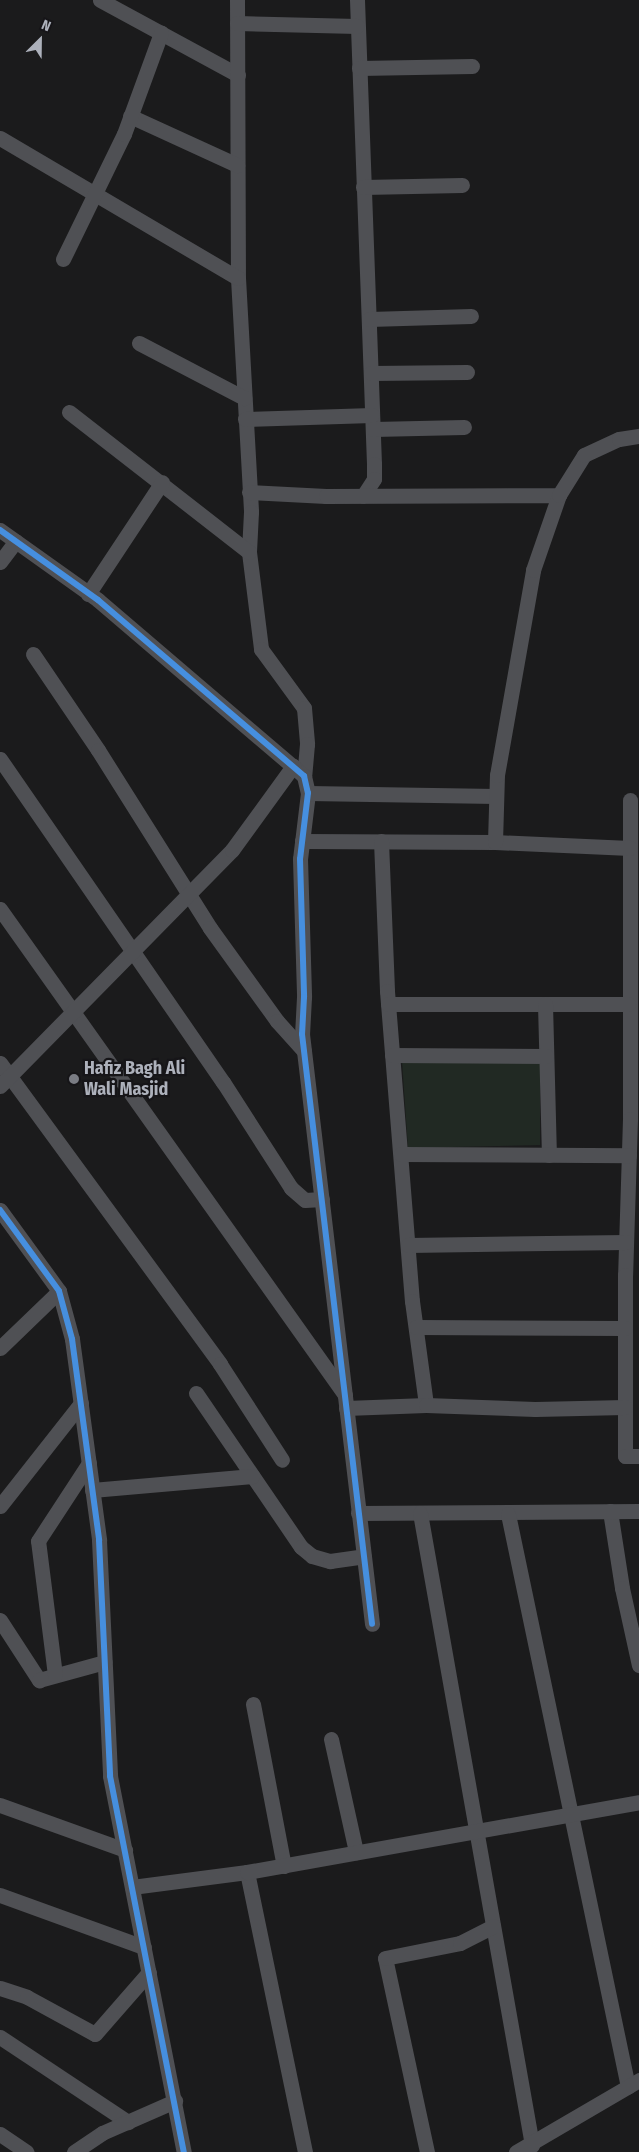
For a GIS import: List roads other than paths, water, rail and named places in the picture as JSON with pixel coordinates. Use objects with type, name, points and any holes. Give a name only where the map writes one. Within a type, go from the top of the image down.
[{"type":"street","points":[[100,0],[238,76]]},
{"type":"street","points":[[236,0],[238,278],[249,492],[249,552],[261,650],[304,708],[307,744],[304,776],[308,794],[302,841],[301,948],[304,997],[302,1034],[372,1624]]},
{"type":"street","points":[[356,0],[374,479],[363,496]]},
{"type":"street","points":[[237,23],[357,26]]},
{"type":"street","points":[[63,259],[130,116],[161,33]]},
{"type":"street","points":[[359,68],[472,66]]},
{"type":"street","points":[[130,116],[237,165]]},
{"type":"street","points":[[0,138],[238,278]]},
{"type":"street","points":[[363,187],[462,185]]},
{"type":"street","points":[[368,319],[471,316]]},
{"type":"street","points":[[139,343],[244,398]]},
{"type":"street","points":[[371,373],[466,372]]},
{"type":"street","points":[[69,412],[162,482],[249,552]]},
{"type":"street","points":[[246,419],[373,422],[464,427]]},
{"type":"street","points":[[495,842],[496,796],[533,570],[560,495],[584,455],[619,439],[639,436]]},
{"type":"street","points":[[88,594],[162,482]]},
{"type":"street","points":[[249,492],[363,496],[560,495]]},
{"type":"street","points":[[0,530],[88,594],[304,776]]},
{"type":"street","points":[[0,562],[16,541]]},
{"type":"street","points":[[33,654],[188,894],[277,1021],[305,1053]]},
{"type":"street","points":[[0,760],[224,1082],[290,1188],[305,1200],[322,1199]]},
{"type":"street","points":[[5,1081],[232,850],[293,766]]},
{"type":"street","points":[[308,794],[496,796]]},
{"type":"street","points":[[630,800],[629,1155],[626,1242],[625,1456],[639,1456]]},
{"type":"street","points":[[302,841],[495,842],[630,848]]},
{"type":"street","points":[[381,841],[392,1055],[408,1245],[426,1405]]},
{"type":"street","points":[[0,909],[346,1402]]},
{"type":"street","points":[[388,1004],[628,1004]]},
{"type":"street","points":[[545,1004],[549,1155]]},
{"type":"street","points":[[392,1055],[546,1056]]},
{"type":"street","points":[[0,1063],[5,1081],[220,1364],[282,1460]]},
{"type":"street","points":[[401,1154],[629,1155]]},
{"type":"street","points":[[0,1210],[59,1291],[72,1339],[99,1540],[110,1776],[184,2152]]},
{"type":"street","points":[[408,1245],[626,1242]]},
{"type":"street","points":[[0,1348],[59,1291]]},
{"type":"street","points":[[416,1327],[625,1328]]},
{"type":"street","points":[[196,1393],[300,1547],[312,1556],[330,1561],[364,1556]]},
{"type":"street","points":[[346,1402],[535,1409],[626,1407]]},
{"type":"street","points":[[0,1506],[81,1403]]},
{"type":"street","points":[[55,1676],[38,1541],[89,1463]]},
{"type":"street","points":[[92,1490],[252,1476]]},
{"type":"street","points":[[610,1511],[633,1609],[639,1666]]},
{"type":"street","points":[[358,1513],[508,1514],[639,1511]]},
{"type":"street","points":[[420,1513],[532,2145]]},
{"type":"street","points":[[508,1514],[571,1814],[633,2083],[532,2145],[516,2152]]},
{"type":"street","points":[[0,1620],[39,1680],[104,1662]]},
{"type":"street","points":[[253,1704],[284,1866]]},
{"type":"street","points":[[331,1739],[356,1852]]},
{"type":"street","points":[[132,1887],[284,1866],[639,1802]]},
{"type":"street","points":[[0,1805],[125,1850]]},
{"type":"street","points":[[247,1872],[305,2152]]},
{"type":"street","points":[[0,1896],[144,1948]]},
{"type":"street","points":[[427,2152],[385,1958],[460,1943],[493,1926]]},
{"type":"street","points":[[0,1988],[27,1997],[95,2034],[149,1972]]},
{"type":"street","points":[[0,2037],[128,2122]]},
{"type":"street","points":[[74,2152],[102,2133],[174,2102]]},
{"type":"street","points":[[0,2134],[27,2152]]},
{"type":"place","name":"Hafiz Bagh Ali Wali Masjid","points":[[74,1079]]}]
